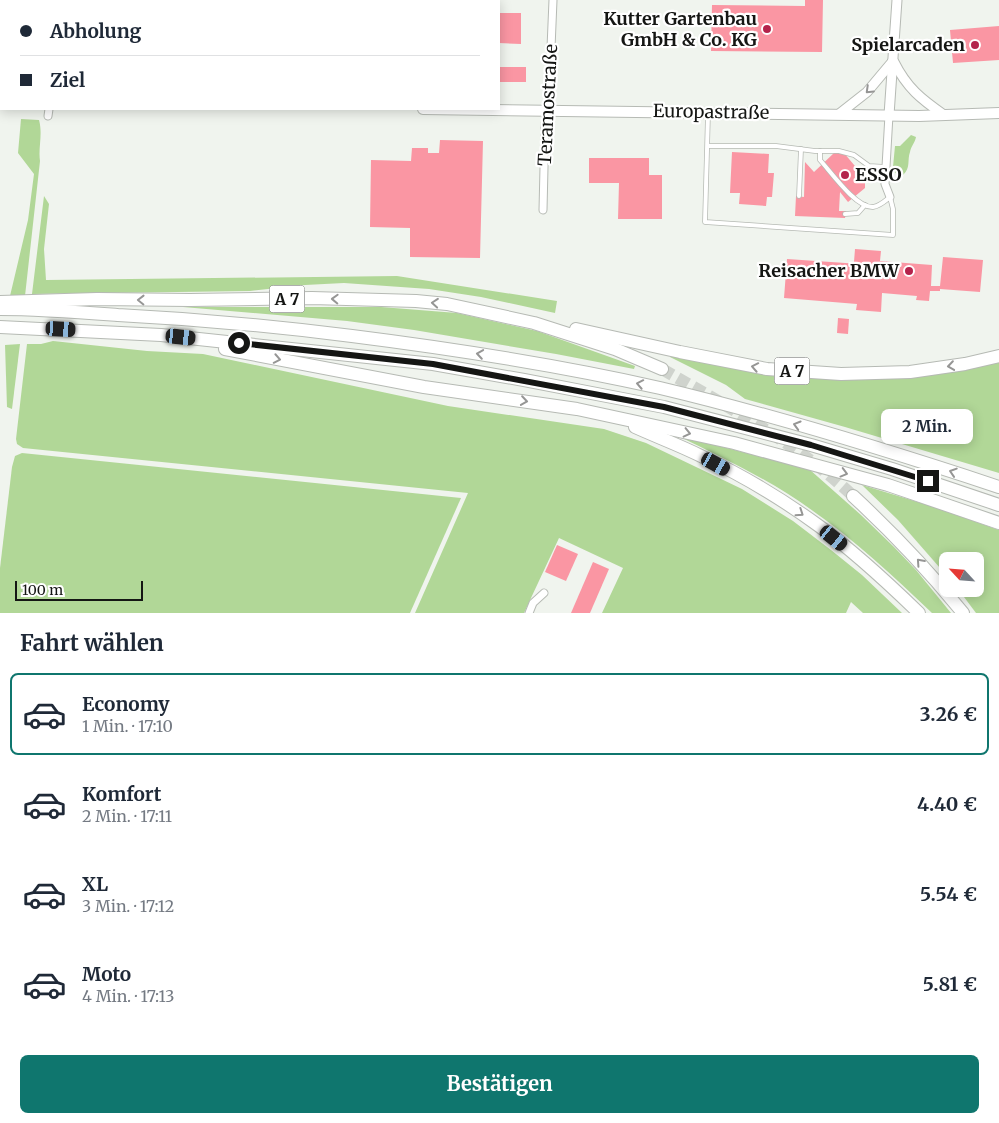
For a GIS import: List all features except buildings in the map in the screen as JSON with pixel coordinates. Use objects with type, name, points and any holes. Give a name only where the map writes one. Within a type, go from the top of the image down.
[{"type":"highway","name":"A 7","points":[[6,305],[312,298],[416,301],[447,304],[534,323],[587,331],[767,369],[841,374],[910,372],[965,364],[999,356]]},
{"type":"highway","name":"A 7","points":[[44,305],[296,329],[436,347],[522,361],[660,388],[896,453],[999,487]]},
{"type":"highway","name":"A 7","points":[[534,323],[616,349],[662,369]]},
{"type":"highway","points":[[4,327],[161,335],[433,364],[664,407],[811,445],[892,469],[999,505]]},
{"type":"highway","points":[[161,335],[424,387],[560,406],[734,443],[870,480],[999,522]]},
{"type":"highway","points":[[605,415],[702,456],[758,487],[820,526],[863,561],[919,613]]},
{"type":"highway","points":[[853,496],[895,534],[963,613]]},
{"type":"main road","name":"Europastraße","points":[[500,110],[944,116],[999,114]]},
{"type":"street","name":"Teramostraße","points":[[543,210],[545,125],[553,0]]},
{"type":"street","points":[[890,197],[884,184],[897,0]]},
{"type":"street","points":[[839,114],[867,92],[894,61]]},
{"type":"street","points":[[894,61],[902,78],[909,87],[944,116]]},
{"type":"street","points":[[529,613],[533,603],[544,594]]},
{"type":"lane","points":[[708,113],[705,222],[893,235],[893,209],[890,197],[882,204],[872,207],[864,205],[855,199],[820,160],[820,151]]},
{"type":"lane","points":[[708,146],[776,146],[820,151],[839,151],[854,155],[869,166],[885,167]]},
{"type":"lane","points":[[800,196],[801,149]]},
{"type":"lane","points":[[845,214],[858,213],[864,205]]},
{"type":"green space","points":[[21,119],[39,120],[41,130],[40,161],[25,296],[10,296],[28,220],[34,174],[18,153]]},
{"type":"green space","points":[[911,135],[916,137],[909,155],[907,170],[903,175],[895,173],[893,167],[895,146],[900,146]]},
{"type":"green space","points":[[44,196],[49,204],[44,249],[46,280],[397,276],[557,301],[555,313],[481,297],[429,289],[344,283],[250,291],[32,294]]},
{"type":"green space","points":[[183,307],[381,307],[457,313],[537,331],[635,366],[634,369],[414,330],[347,321]]},
{"type":"green space","points":[[53,341],[147,351],[203,354],[448,406],[604,429],[646,443],[742,489],[793,521],[831,550],[862,575],[902,613],[863,613],[851,602],[846,613],[602,613],[623,568],[559,538],[524,613],[415,613],[468,493],[23,448],[17,444],[16,439],[27,344],[41,344]]},
{"type":"green space","points":[[20,344],[12,409],[7,407],[5,345]]},
{"type":"green space","points":[[671,354],[765,373],[806,378],[855,379],[999,361],[999,473],[745,399],[726,385],[670,357]]},
{"type":"green space","points":[[676,435],[809,469],[894,547],[916,570],[951,613],[932,613],[860,547],[797,500],[746,470]]},
{"type":"green space","points":[[22,453],[461,498],[410,613],[0,613],[0,568],[12,467],[15,456]]},
{"type":"green space","points":[[862,485],[931,506],[999,530],[999,613],[976,613],[965,598],[984,598],[984,552],[939,552],[939,567],[898,520]]},
{"type":"tunnel","points":[[662,369],[761,427],[809,459],[853,496]]},
{"type":"place","name":"Kutter Gartenbau GmbH & Co. KG","points":[[767,29]]},
{"type":"place","name":"Spielarcaden","points":[[975,45]]},
{"type":"place","name":"ESSO","points":[[845,175]]},
{"type":"place","name":"Reisacher BMW","points":[[909,271]]},
{"type":"route","points":[[239,343],[433,364],[664,407],[811,445],[928,481]]}]
